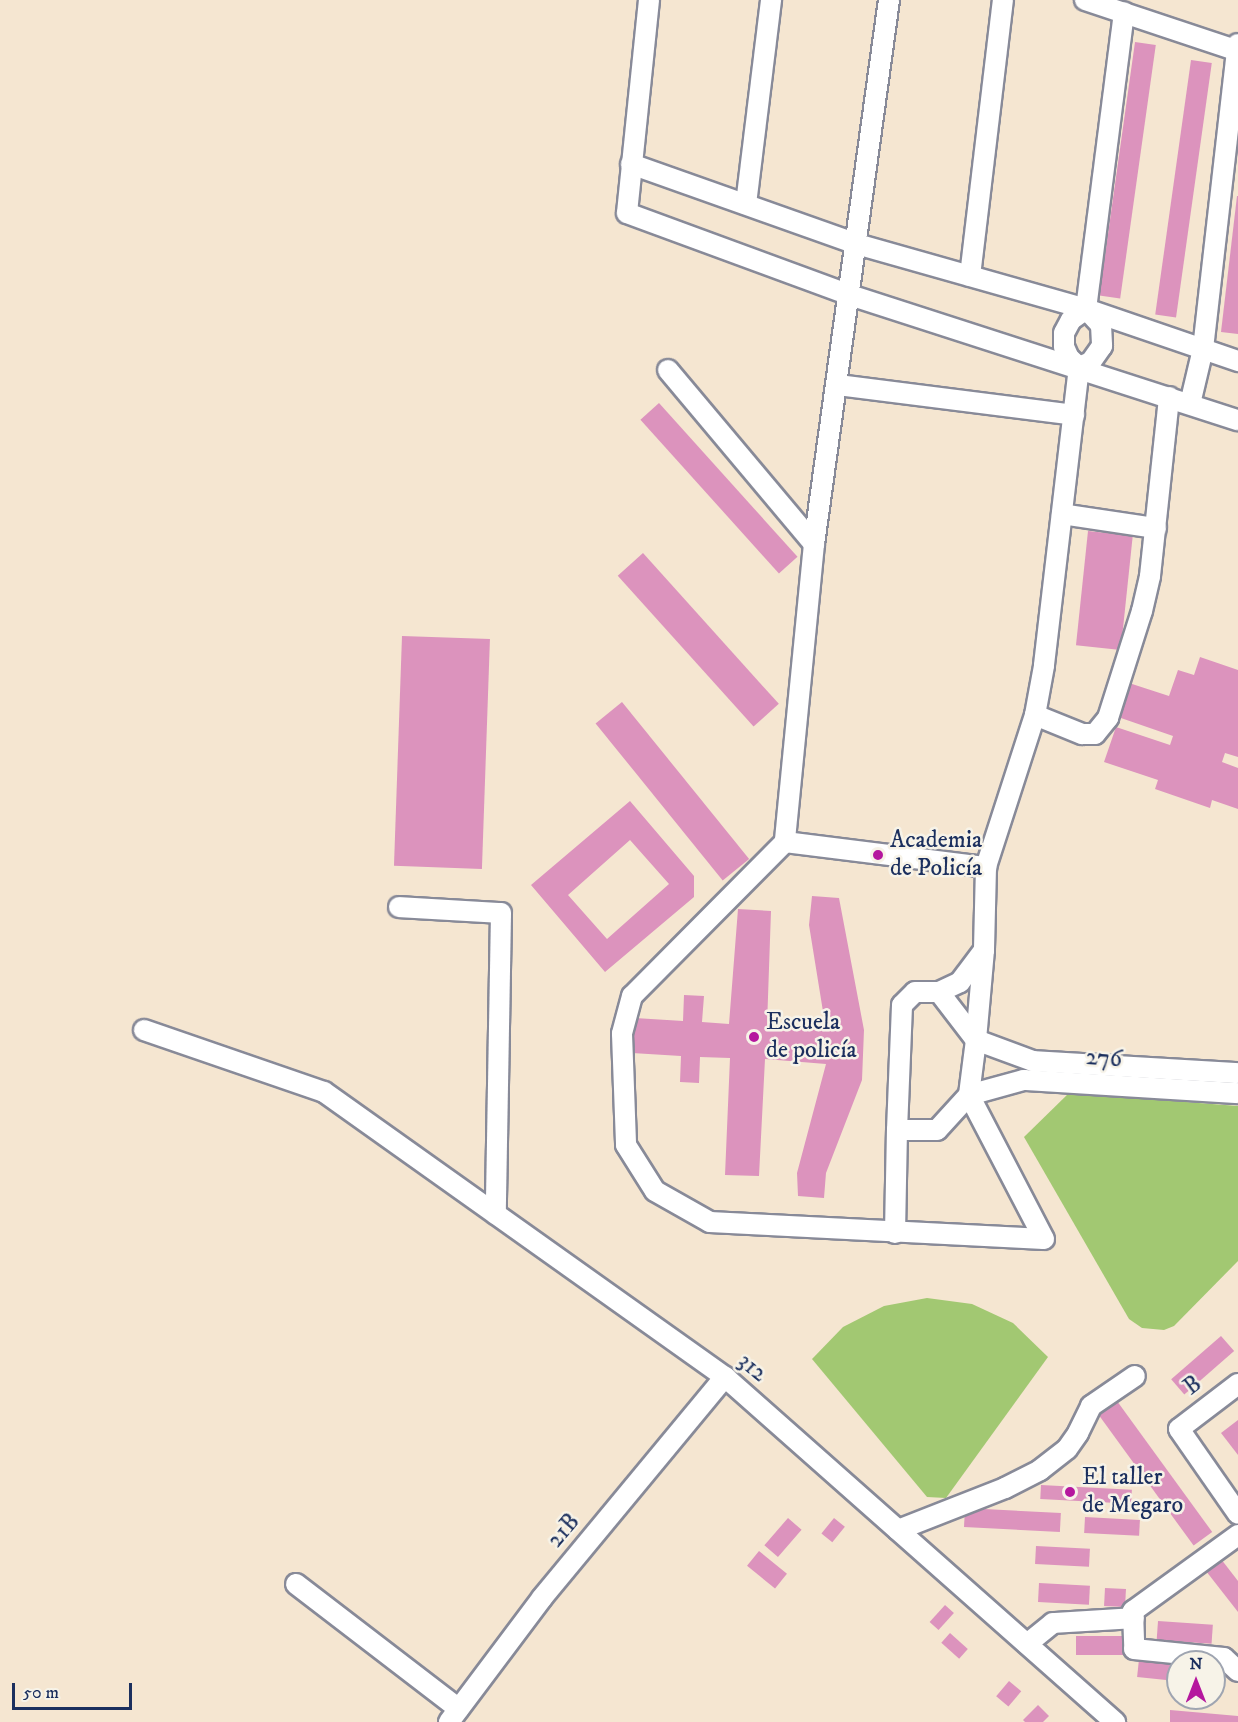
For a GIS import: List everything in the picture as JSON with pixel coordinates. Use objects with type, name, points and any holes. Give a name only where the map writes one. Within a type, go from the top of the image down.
[{"type":"street","points":[[649,0],[627,213],[850,296],[1079,367],[1238,420]]},
{"type":"street","points":[[746,204],[771,0]]},
{"type":"street","points":[[889,0],[838,386],[814,544],[785,842],[632,996],[622,1034],[626,1145],[655,1191],[710,1222],[1044,1239],[969,1095],[984,950],[986,867],[1035,715],[1044,666],[1079,367]]},
{"type":"street","points":[[970,276],[1003,0]]},
{"type":"street","points":[[1085,0],[1238,49],[1203,349],[1190,404]]},
{"type":"street","points":[[1079,367],[1069,358],[1064,347],[1064,333],[1071,320],[1086,309],[1124,12]]},
{"type":"street","points":[[631,164],[857,244],[1086,309],[1238,361]]},
{"type":"street","points":[[1079,367],[1091,362],[1102,346],[1101,325],[1086,309]]},
{"type":"street","points":[[668,370],[814,544]]},
{"type":"street","points":[[838,386],[1074,415]]},
{"type":"street","points":[[1035,715],[1083,734],[1095,734],[1108,718],[1142,611],[1156,528],[1169,397]]},
{"type":"street","points":[[1062,514],[1156,528]]},
{"type":"street","points":[[785,842],[986,867]]},
{"type":"street","points":[[399,907],[501,913],[496,1214]]},
{"type":"street","points":[[895,1233],[902,1005],[915,992],[939,992],[960,982],[984,950]]},
{"type":"street","points":[[939,992],[976,1040]]},
{"type":"street","name":"312","points":[[144,1030],[324,1092],[725,1377],[1115,1722]]},
{"type":"street","name":"276","points":[[976,1040],[1033,1061],[1238,1073]]},
{"type":"street","name":"276","points":[[969,1095],[1024,1080],[1238,1093]]},
{"type":"street","points":[[897,1130],[937,1130],[969,1095]]},
{"type":"street","points":[[898,1530],[1005,1488],[1040,1470],[1066,1449],[1078,1433],[1091,1406],[1135,1376]]},
{"type":"street","name":"21B","points":[[454,1715],[542,1598],[725,1377]]},
{"type":"street","name":"B","points":[[1238,1384],[1179,1429],[1238,1514]]},
{"type":"street","points":[[1238,1535],[1133,1611],[1134,1649],[1224,1658],[1238,1671]]},
{"type":"street","points":[[296,1584],[454,1715]]},
{"type":"street","points":[[1028,1644],[1053,1623],[1134,1618]]},
{"type":"green space","points":[[1069,1093],[1238,1106],[1238,1261],[1174,1326],[1164,1330],[1142,1328],[1129,1319],[1024,1137]]},
{"type":"green space","points":[[927,1298],[972,1304],[1013,1323],[1048,1357],[946,1498],[927,1497],[812,1359],[843,1327],[884,1306]]},
{"type":"building","points":[[1135,42],[1156,45],[1120,298],[1099,296]]},
{"type":"building","points":[[1191,60],[1212,63],[1176,317],[1155,314]]},
{"type":"building","points":[[1238,196],[1238,334],[1221,332]]},
{"type":"building","points":[[659,403],[798,557],[779,574],[640,420]]},
{"type":"building","points":[[1088,531],[1133,536],[1121,650],[1076,645]]},
{"type":"building","points":[[643,553],[779,704],[754,727],[618,576]]},
{"type":"building","points":[[402,636],[490,639],[482,869],[394,866]]},
{"type":"building","points":[[1200,657],[1238,670],[1238,757],[1225,753],[1222,762],[1238,768],[1238,809],[1212,800],[1210,808],[1155,789],[1158,780],[1104,762],[1116,727],[1170,745],[1173,736],[1118,717],[1129,683],[1169,696],[1178,670],[1194,675]]},
{"type":"building","points":[[622,702],[749,859],[723,880],[596,723]]},
{"type":"building","points":[[630,801],[694,876],[694,897],[605,972],[531,885]],"holes":[[[630,840],[669,884],[607,939],[568,895]]]},
{"type":"building","points":[[812,896],[839,898],[864,1030],[862,1080],[826,1173],[824,1198],[798,1196],[797,1173],[826,1064],[765,1059],[759,1176],[725,1175],[730,1058],[700,1057],[699,1083],[680,1082],[681,1056],[632,1053],[635,1018],[683,1021],[684,995],[704,996],[702,1022],[729,1024],[738,909],[771,911],[767,1026],[826,1030],[809,925]]},
{"type":"building","points":[[1221,1336],[1234,1351],[1184,1394],[1171,1379]]},
{"type":"building","points":[[1117,1401],[1212,1532],[1194,1546],[1098,1415]]},
{"type":"building","points":[[1238,1420],[1238,1455],[1221,1433]]},
{"type":"building","points":[[1041,1485],[1132,1490],[1131,1504],[1040,1499]]},
{"type":"building","points":[[965,1508],[1061,1513],[1060,1532],[964,1527]]},
{"type":"building","points":[[1085,1517],[1140,1520],[1139,1536],[1084,1533]]},
{"type":"building","points":[[788,1518],[802,1530],[778,1557],[764,1545]]},
{"type":"building","points":[[834,1518],[845,1527],[832,1542],[821,1534]]},
{"type":"building","points":[[1036,1546],[1090,1549],[1089,1567],[1035,1564]]},
{"type":"building","points":[[759,1551],[787,1574],[775,1588],[747,1566]]},
{"type":"building","points":[[1221,1559],[1238,1581],[1238,1612],[1206,1571]]},
{"type":"building","points":[[1039,1583],[1090,1586],[1089,1605],[1038,1602]]},
{"type":"building","points":[[1105,1588],[1126,1589],[1125,1607],[1104,1606]]},
{"type":"building","points":[[945,1605],[954,1613],[939,1630],[930,1622]]},
{"type":"building","points":[[1158,1621],[1213,1625],[1212,1644],[1157,1640]]},
{"type":"building","points":[[950,1633],[968,1649],[959,1659],[941,1643]]},
{"type":"building","points":[[1076,1636],[1123,1636],[1123,1655],[1076,1655]]},
{"type":"building","points":[[1139,1659],[1166,1662],[1166,1680],[1137,1677]]},
{"type":"building","points":[[1009,1681],[1021,1691],[1008,1707],[996,1696]]},
{"type":"building","points":[[1038,1705],[1049,1716],[1043,1722],[1025,1722],[1023,1720]]},
{"type":"building","points":[[1170,1710],[1238,1716],[1238,1722],[1170,1722]]},
{"type":"place","name":"Academia de Policía","points":[[878,855]]},
{"type":"place","name":"Escuela de policía","points":[[754,1037]]},
{"type":"place","name":"El taller de Megaro","points":[[1070,1492]]}]
